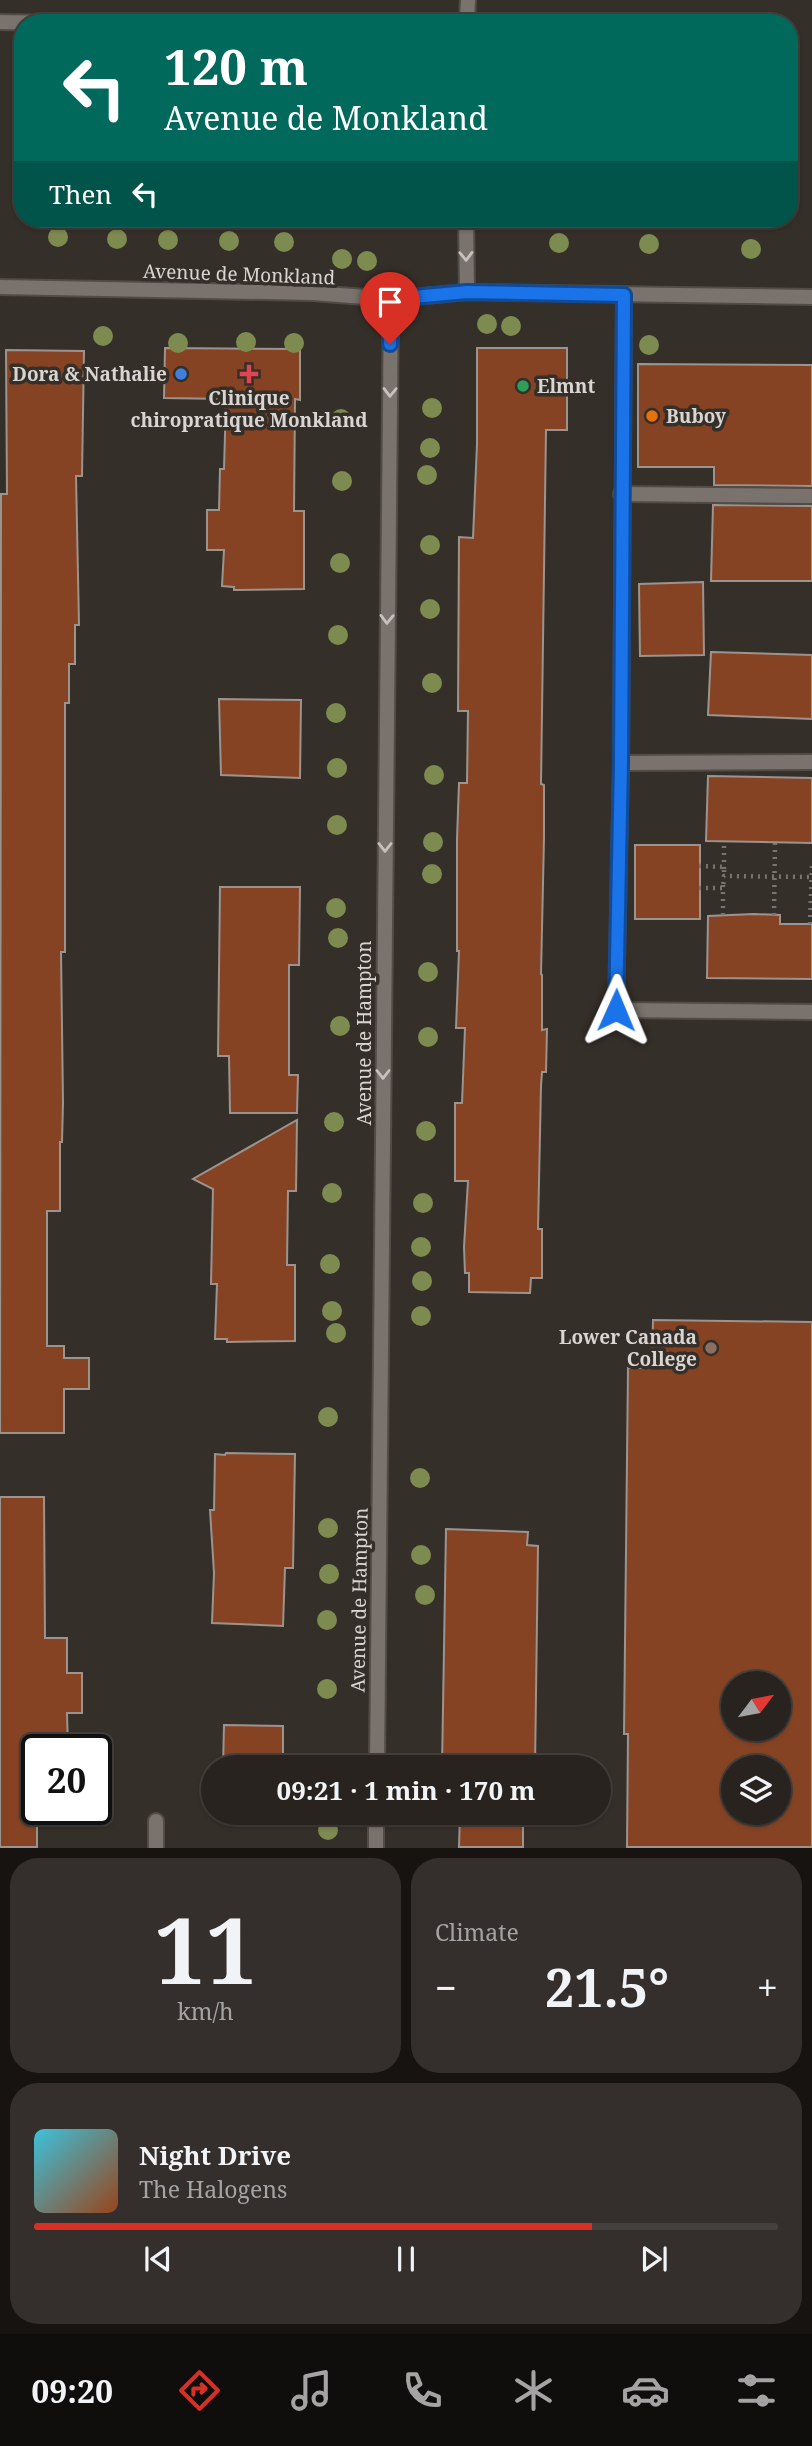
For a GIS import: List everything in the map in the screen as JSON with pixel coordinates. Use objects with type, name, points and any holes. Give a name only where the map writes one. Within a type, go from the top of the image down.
[{"type":"street","points":[[466,228],[467,292]]},
{"type":"street","name":"Avenue de Monkland","points":[[0,287],[313,293],[391,299],[467,292],[812,297]]},
{"type":"street","points":[[624,295],[621,763],[616,1010],[812,1012]]},
{"type":"street","name":"Avenue de Hampton","points":[[377,1755],[391,299]]},
{"type":"street","points":[[621,494],[812,496]]},
{"type":"street","points":[[621,763],[812,762]]},
{"type":"street","points":[[156,1821],[156,1847]]},
{"type":"street","points":[[376,1825],[376,1847]]},
{"type":"path","points":[[723,915],[724,842]]},
{"type":"path","points":[[774,915],[775,844]]},
{"type":"path","points":[[699,866],[724,867]]},
{"type":"path","points":[[810,924],[812,866]]},
{"type":"path","points":[[724,876],[812,877]]},
{"type":"path","points":[[699,888],[723,888]]},
{"type":"building","points":[[165,348],[300,349],[300,400],[295,399],[294,511],[304,511],[304,589],[234,590],[234,587],[222,586],[224,550],[207,550],[207,510],[219,510],[220,469],[224,469],[226,399],[164,398]]},
{"type":"building","points":[[477,348],[567,348],[567,430],[546,430],[541,974],[542,1030],[547,1029],[546,1072],[542,1072],[541,1086],[538,1229],[542,1229],[542,1278],[531,1278],[530,1293],[469,1292],[464,1247],[468,1181],[455,1181],[455,1103],[462,1103],[465,1028],[456,1028],[459,951],[457,839],[459,783],[467,783],[468,711],[458,711],[459,537],[473,538]]},
{"type":"building","points":[[6,350],[84,351],[82,476],[76,476],[79,625],[75,625],[75,664],[69,664],[69,703],[65,703],[65,952],[61,952],[63,1103],[60,1211],[47,1211],[47,1346],[64,1346],[64,1358],[89,1358],[89,1389],[64,1389],[64,1433],[0,1433],[1,494],[7,494]]},
{"type":"building","points":[[638,364],[812,365],[812,486],[714,485],[714,467],[638,467]]},
{"type":"building","points":[[713,505],[812,506],[812,581],[711,581]]},
{"type":"building","points":[[703,582],[704,655],[640,656],[639,584]]},
{"type":"building","points":[[711,652],[812,655],[812,719],[708,715]]},
{"type":"building","points":[[219,699],[301,700],[300,778],[221,775]]},
{"type":"building","points":[[708,776],[812,778],[812,843],[706,841]]},
{"type":"building","points":[[635,845],[700,845],[700,919],[635,919]]},
{"type":"building","points":[[220,887],[300,887],[299,965],[289,965],[289,1075],[298,1075],[297,1113],[230,1113],[229,1056],[218,1056]]},
{"type":"building","points":[[780,915],[780,924],[812,924],[812,979],[707,978],[708,916]]},
{"type":"building","points":[[297,1120],[296,1191],[288,1191],[287,1265],[295,1265],[295,1341],[227,1342],[227,1339],[215,1339],[217,1284],[211,1284],[213,1189],[193,1179]]},
{"type":"building","points":[[653,1320],[812,1322],[812,1847],[627,1847],[628,1734],[624,1734],[628,1368],[652,1368]]},
{"type":"building","points":[[215,1454],[295,1454],[293,1568],[285,1568],[283,1626],[212,1623],[214,1573],[210,1510],[214,1510]]},
{"type":"building","points":[[0,1497],[44,1497],[45,1638],[67,1638],[67,1673],[82,1673],[82,1713],[67,1713],[68,1734],[21,1734],[21,1825],[37,1825],[37,1847],[0,1847]]},
{"type":"building","points":[[446,1529],[528,1532],[527,1545],[538,1546],[535,1755],[442,1755]]},
{"type":"building","points":[[224,1725],[283,1726],[283,1755],[223,1755]]},
{"type":"building","points":[[460,1825],[523,1825],[523,1847],[459,1847]]},
{"type":"place","name":"Dora & Nathalie","points":[[181,374]]},
{"type":"place","name":"Clinique chiropratique Monkland","points":[[249,374]]},
{"type":"place","name":"Elmnt","points":[[523,386]]},
{"type":"place","name":"Buboy","points":[[652,416]]},
{"type":"place","name":"Lower Canada College","points":[[711,1348]]},
{"type":"route","points":[[390,344],[391,299],[467,292],[624,295],[621,763],[616,1010]]}]
